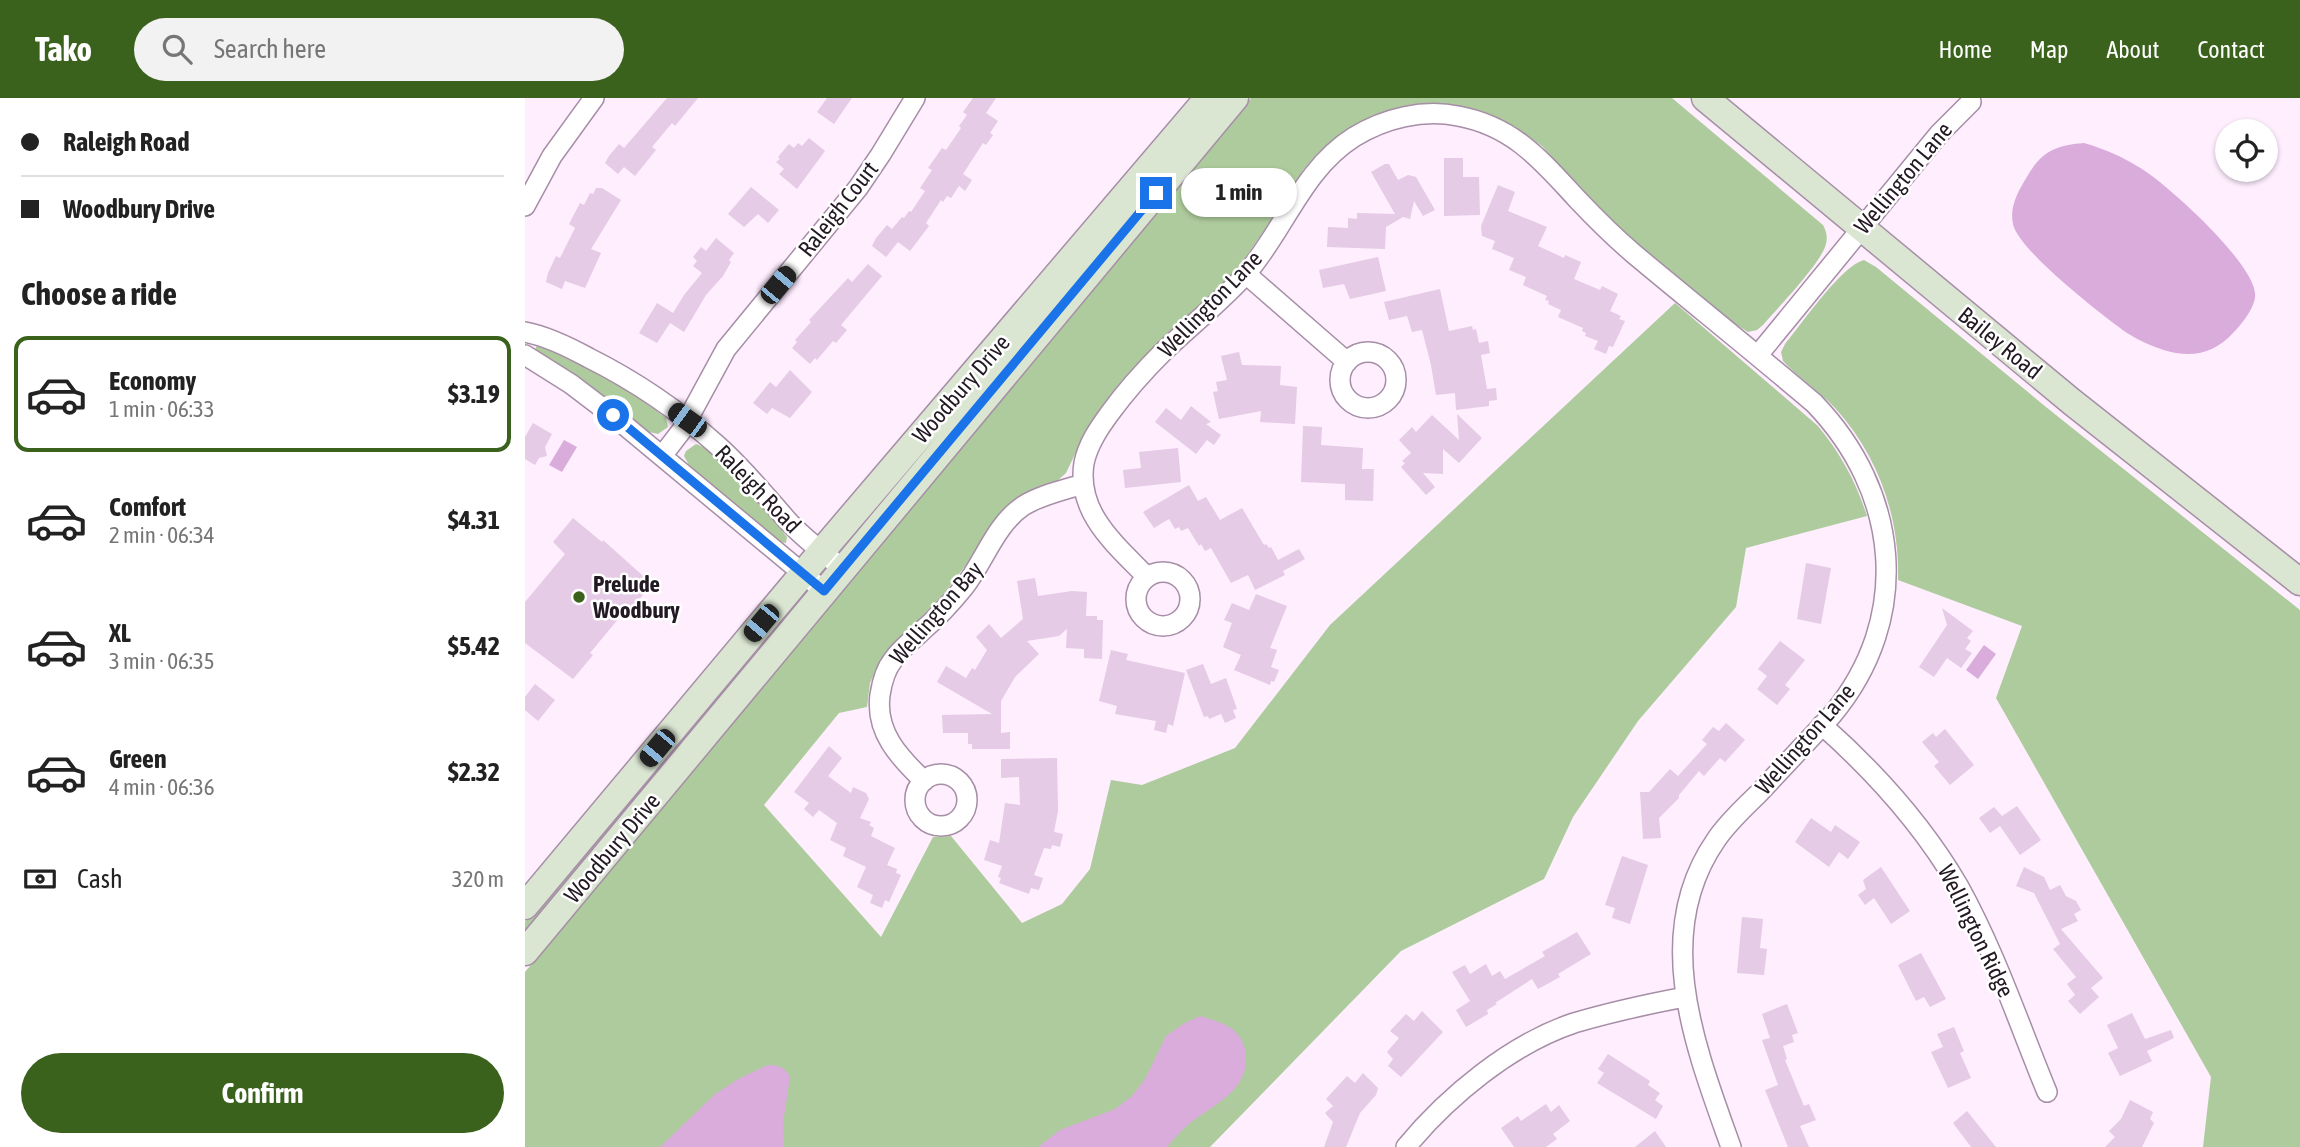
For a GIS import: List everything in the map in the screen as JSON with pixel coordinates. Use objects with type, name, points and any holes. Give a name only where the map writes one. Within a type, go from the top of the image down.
[{"type":"main road","name":"Woodbury Drive","points":[[525,906],[803,573],[1208,98]]},
{"type":"main road","name":"Woodbury Drive","points":[[525,952],[1235,98]]},
{"type":"main road","name":"Bailey Road","points":[[1705,98],[2072,402],[2300,582]]},
{"type":"street","points":[[525,206],[552,156],[594,98]]},
{"type":"street","name":"Raleigh Court","points":[[662,456],[687,420],[732,341],[864,180],[915,98]]},
{"type":"street","name":"Wellington Lane","points":[[1758,355],[1938,134],[1971,102]]},
{"type":"street","name":"Wellington Lane","points":[[1147,577],[1099,526],[1085,498],[1084,463],[1093,438],[1122,397],[1164,351],[1196,324],[1246,274],[1317,169],[1335,151],[1381,123],[1434,113],[1460,116],[1484,123],[1525,145],[1634,254],[1814,403],[1836,425],[1857,458],[1876,504],[1884,533],[1886,592],[1876,636],[1855,682],[1822,725],[1723,831],[1699,868],[1687,902],[1681,951],[1685,997],[1702,1060],[1731,1147]]},
{"type":"street","points":[[1246,274],[1347,362]]},
{"type":"street","name":"Raleigh Road","points":[[525,331],[564,345],[607,367],[687,420],[732,459],[787,520],[843,569]]},
{"type":"street","name":"Raleigh Road","points":[[525,355],[593,400],[824,591]]},
{"type":"street","name":"Wellington Bay","points":[[924,781],[896,752],[882,725],[879,706],[886,670],[905,646],[944,610],[965,586],[1012,514],[1025,505],[1083,484]]},
{"type":"street","name":"Wellington Ridge","points":[[1822,725],[1888,789],[1923,831],[1948,869],[1987,945],[2047,1093]]},
{"type":"street","points":[[1406,1147],[1464,1087],[1542,1037],[1572,1024],[1685,997]]},
{"type":"green space","points":[[1251,98],[1672,98],[1823,225],[1827,236],[1826,244],[1814,265],[1787,298],[1763,325],[1748,332],[1726,318],[1630,237],[1589,198],[1542,146],[1514,126],[1480,111],[1437,104],[1402,107],[1374,115],[1344,131],[1303,170],[1282,206],[1240,265],[1206,301],[1146,355],[1113,393],[1087,429],[1066,473],[972,557],[940,599],[896,642],[870,683],[867,707],[839,713],[764,805],[881,937],[933,837],[951,836],[1022,923],[1062,904],[1090,869],[1111,780],[1142,785],[1235,748],[1330,625],[1675,303],[1818,426],[1847,469],[1867,516],[1746,548],[1736,607],[1638,721],[1573,817],[1544,879],[1401,951],[1210,1147],[525,1147],[525,972]]},
{"type":"green space","points":[[1864,260],[2300,610],[2300,1147],[2203,1147],[2211,1077],[1996,698],[2022,626],[1898,580],[1895,533],[1890,510],[1874,466],[1850,426],[1835,408],[1783,361],[1781,352],[1785,344],[1811,311],[1844,273]]},
{"type":"green space","points":[[537,345],[620,386],[666,418],[668,427],[658,434],[649,432],[586,382],[535,350]]},
{"type":"green space","points":[[696,444],[718,459],[745,485],[787,537],[786,543],[780,542],[689,465],[684,456],[686,451]]},
{"type":"green space","points":[[634,791],[638,794],[597,850],[525,938],[525,922]]},
{"type":"shaded area","points":[[2084,143],[2121,157],[2154,178],[2210,228],[2243,267],[2252,284],[2254,302],[2243,321],[2221,344],[2200,353],[2184,354],[2138,340],[2115,325],[2063,282],[2018,235],[2012,217],[2014,205],[2021,186],[2033,167],[2051,151],[2066,145]]},
{"type":"shaded area","points":[[564,440],[577,447],[562,472],[549,465]]},
{"type":"shaded area","points":[[1984,645],[1996,654],[1978,679],[1966,670]]},
{"type":"shaded area","points":[[1200,1016],[1229,1027],[1239,1036],[1245,1050],[1244,1074],[1239,1084],[1223,1100],[1190,1123],[1167,1147],[1038,1147],[1060,1130],[1115,1109],[1132,1096],[1145,1079],[1166,1036]]},
{"type":"shaded area","points":[[768,1065],[781,1067],[790,1077],[783,1123],[784,1147],[660,1147],[715,1094]]},
{"type":"building","points":[[667,98],[698,98],[675,126],[672,123],[652,147],[656,150],[635,176],[624,167],[618,174],[605,163],[609,156],[619,144],[624,148]]},
{"type":"building","points":[[827,98],[852,98],[834,124],[817,112]]},
{"type":"building","points":[[973,98],[996,98],[986,113],[998,121],[990,133],[993,135],[986,145],[983,143],[963,174],[972,180],[965,191],[959,186],[951,198],[947,196],[943,202],[941,200],[926,223],[929,226],[910,251],[898,242],[886,257],[872,246],[876,238],[887,225],[892,229],[902,217],[911,212],[925,191],[920,188],[932,170],[928,168],[942,148],[946,150],[961,128],[959,126],[967,115],[963,112]]},
{"type":"building","points":[[809,138],[825,151],[797,189],[779,174],[784,169],[776,162],[789,144],[794,148],[798,143],[802,146]]},
{"type":"building","points":[[1444,158],[1463,158],[1463,177],[1479,177],[1480,215],[1444,216]]},
{"type":"building","points":[[1389,164],[1398,180],[1408,175],[1416,177],[1435,210],[1423,216],[1414,201],[1410,219],[1403,217],[1386,227],[1385,249],[1327,247],[1328,227],[1348,228],[1348,218],[1357,219],[1357,213],[1395,214],[1371,172]]},
{"type":"building","points":[[1498,185],[1515,192],[1508,211],[1547,227],[1538,246],[1564,258],[1565,255],[1581,262],[1574,279],[1600,290],[1602,286],[1618,294],[1610,311],[1625,321],[1613,347],[1609,346],[1606,354],[1594,349],[1598,341],[1585,336],[1583,328],[1558,317],[1561,310],[1548,304],[1549,301],[1545,300],[1547,296],[1523,285],[1526,277],[1509,270],[1514,258],[1492,249],[1495,241],[1482,236],[1481,226]]},
{"type":"building","points":[[751,187],[779,210],[768,223],[758,214],[744,227],[728,214]]},
{"type":"building","points":[[596,188],[602,188],[621,200],[591,249],[601,253],[585,288],[565,281],[562,289],[546,282],[548,273],[556,256],[560,258],[575,228],[569,224],[580,203],[584,205]]},
{"type":"building","points":[[716,238],[734,253],[729,260],[731,262],[706,295],[684,332],[670,323],[657,343],[639,333],[657,303],[673,313],[702,273],[693,266],[697,261],[693,257],[701,247],[706,251]]},
{"type":"building","points":[[1378,257],[1386,291],[1350,299],[1344,284],[1323,288],[1319,270]]},
{"type":"building","points":[[868,264],[882,276],[841,325],[847,330],[836,343],[833,341],[817,360],[815,358],[810,364],[792,348],[797,342],[795,340],[811,322],[809,320],[848,278],[852,282]]},
{"type":"building","points":[[1440,289],[1449,331],[1472,326],[1473,330],[1476,329],[1479,343],[1488,341],[1490,353],[1481,355],[1487,389],[1496,388],[1497,400],[1489,401],[1489,406],[1456,410],[1455,393],[1436,395],[1422,330],[1412,332],[1407,316],[1389,320],[1384,302]]},
{"type":"building","points":[[1239,352],[1242,365],[1281,366],[1280,385],[1297,387],[1295,424],[1260,422],[1261,411],[1219,419],[1213,392],[1218,391],[1216,382],[1227,380],[1221,356]]},
{"type":"building","points":[[790,370],[812,392],[790,418],[772,408],[767,414],[753,403],[770,382],[776,387]]},
{"type":"building","points":[[1191,406],[1211,422],[1206,424],[1221,435],[1214,445],[1207,440],[1196,454],[1155,422],[1166,408],[1181,420]]},
{"type":"building","points":[[1457,414],[1482,438],[1459,463],[1443,449],[1443,474],[1423,473],[1435,487],[1426,495],[1401,467],[1405,463],[1402,461],[1411,453],[1399,440],[1412,427],[1416,432],[1432,415],[1459,440]]},
{"type":"building","points":[[533,423],[552,434],[545,447],[547,456],[539,458],[535,465],[525,459],[525,437]]},
{"type":"building","points":[[1303,426],[1322,427],[1321,445],[1363,448],[1362,469],[1374,469],[1373,501],[1345,500],[1345,484],[1301,482]]},
{"type":"building","points":[[1178,448],[1181,482],[1125,488],[1123,470],[1141,468],[1139,452]]},
{"type":"building","points":[[1189,485],[1198,501],[1206,497],[1220,520],[1242,508],[1264,545],[1271,547],[1278,560],[1299,549],[1305,559],[1283,571],[1285,575],[1255,590],[1248,575],[1231,583],[1211,548],[1205,551],[1201,544],[1199,546],[1188,528],[1181,531],[1179,527],[1175,529],[1169,519],[1154,528],[1143,512]]},
{"type":"building","name":"Prelude Woodbury","points":[[573,518],[602,542],[603,540],[652,584],[632,608],[629,606],[590,653],[593,655],[573,679],[525,643],[525,602],[565,554],[553,542]]},
{"type":"building","points":[[1806,563],[1831,568],[1821,624],[1797,619]]},
{"type":"building","points":[[1035,578],[1038,596],[1072,591],[1087,592],[1086,616],[1097,616],[1097,620],[1103,620],[1102,659],[1084,658],[1084,649],[1066,648],[1067,629],[1059,636],[1027,641],[1039,654],[1015,677],[1001,701],[1001,733],[1010,732],[1010,749],[972,749],[972,744],[968,744],[968,733],[943,733],[942,715],[992,714],[937,682],[946,666],[966,678],[972,668],[975,670],[987,650],[976,637],[989,624],[1001,638],[1023,619],[1017,581]]},
{"type":"building","points":[[1256,594],[1287,606],[1270,648],[1277,650],[1271,667],[1279,670],[1270,685],[1234,670],[1241,655],[1223,647],[1232,623],[1224,620],[1232,603],[1249,610]]},
{"type":"building","points":[[1942,608],[1973,631],[1967,638],[1971,641],[1965,649],[1972,653],[1961,668],[1947,658],[1934,677],[1919,667],[1947,625]]},
{"type":"building","points":[[1780,641],[1805,660],[1785,685],[1790,689],[1777,705],[1757,689],[1767,676],[1758,669]]},
{"type":"building","points":[[1111,650],[1128,654],[1126,660],[1185,673],[1173,726],[1168,724],[1166,733],[1154,730],[1156,721],[1115,714],[1117,706],[1099,701]]},
{"type":"building","points":[[1203,664],[1211,684],[1226,678],[1237,709],[1233,710],[1236,718],[1225,723],[1221,714],[1209,719],[1208,716],[1204,717],[1186,670]]},
{"type":"building","points":[[535,684],[555,700],[538,721],[525,710],[525,697]]},
{"type":"building","points":[[1726,723],[1745,740],[1725,762],[1720,758],[1704,776],[1699,771],[1679,798],[1659,818],[1661,838],[1643,839],[1640,792],[1649,792],[1670,769],[1678,776],[1707,744],[1702,740],[1713,727],[1719,731]]},
{"type":"building","points":[[1945,729],[1974,765],[1950,785],[1934,766],[1939,762],[1922,742],[1933,733],[1936,737]]},
{"type":"building","points":[[829,746],[842,758],[828,776],[851,793],[853,787],[866,793],[869,799],[860,818],[871,822],[869,825],[874,828],[871,836],[895,848],[887,865],[897,869],[896,873],[901,875],[889,902],[885,900],[882,908],[870,903],[873,895],[857,887],[866,867],[843,856],[846,848],[830,840],[837,823],[819,810],[813,817],[804,809],[809,803],[794,792]]},
{"type":"building","points":[[1057,758],[1058,811],[1054,832],[1063,834],[1060,847],[1052,845],[1051,849],[1044,848],[1034,875],[1043,878],[1039,890],[1031,888],[1029,894],[999,883],[1002,866],[984,860],[990,840],[999,843],[1005,803],[1020,805],[1019,777],[1001,778],[1001,759]]},
{"type":"building","points":[[2017,806],[2041,840],[2020,855],[2000,826],[1990,833],[1979,818],[1994,807],[2002,816]]},
{"type":"building","points":[[1811,818],[1831,832],[1835,825],[1860,842],[1848,859],[1839,852],[1829,867],[1795,842]]},
{"type":"building","points":[[1622,856],[1648,865],[1630,924],[1612,918],[1615,908],[1605,905]]},
{"type":"building","points":[[1881,867],[1910,911],[1891,924],[1874,898],[1865,905],[1858,895],[1866,889],[1863,880]]},
{"type":"building","points":[[2024,867],[2044,877],[2050,890],[2060,885],[2066,896],[2076,901],[2081,910],[2074,914],[2078,921],[2061,929],[2103,978],[2091,988],[2099,997],[2080,1014],[2068,1001],[2075,995],[2067,984],[2076,977],[2053,949],[2060,944],[2034,893],[2016,886]]},
{"type":"building","points":[[1742,917],[1763,919],[1760,948],[1767,949],[1764,975],[1737,973]]},
{"type":"building","points":[[1577,932],[1591,954],[1558,974],[1560,977],[1538,989],[1532,979],[1495,1003],[1497,1004],[1487,1010],[1488,1014],[1466,1027],[1456,1010],[1470,1001],[1452,972],[1465,965],[1470,974],[1486,964],[1492,976],[1500,971],[1505,979],[1545,956],[1542,952]]},
{"type":"building","points":[[1921,953],[1946,999],[1930,1007],[1924,997],[1916,1001],[1898,965]]},
{"type":"building","points":[[1787,1004],[1798,1033],[1792,1035],[1794,1042],[1783,1046],[1787,1059],[1785,1060],[1804,1106],[1809,1104],[1816,1120],[1800,1126],[1809,1147],[1788,1147],[1765,1090],[1778,1085],[1762,1040],[1770,1038],[1762,1014]]},
{"type":"building","points":[[1422,1011],[1443,1032],[1401,1077],[1388,1066],[1393,1059],[1387,1052],[1399,1038],[1390,1031],[1406,1014],[1414,1021]]},
{"type":"building","points":[[2132,1013],[2145,1039],[2171,1030],[2174,1038],[2147,1051],[2152,1061],[2120,1076],[2108,1053],[2118,1048],[2107,1025]]},
{"type":"building","points":[[1954,1027],[1964,1051],[1960,1053],[1971,1078],[1948,1088],[1931,1052],[1943,1047],[1937,1034]]},
{"type":"building","points":[[1608,1054],[1650,1081],[1648,1085],[1660,1093],[1655,1100],[1663,1106],[1656,1119],[1597,1083],[1604,1073],[1598,1069]]},
{"type":"building","points":[[1363,1073],[1378,1088],[1376,1095],[1360,1113],[1346,1147],[1324,1147],[1333,1122],[1325,1113],[1333,1106],[1326,1099],[1347,1076],[1355,1083]]},
{"type":"building","points":[[2130,1100],[2153,1112],[2150,1119],[2154,1123],[2142,1147],[2105,1147],[2115,1137],[2109,1131],[2121,1119]]},
{"type":"building","points":[[1546,1104],[1551,1112],[1559,1105],[1570,1121],[1553,1134],[1557,1139],[1546,1147],[1514,1147],[1501,1128],[1518,1116],[1521,1121]]},
{"type":"building","points":[[1967,1111],[1996,1147],[1971,1147],[1953,1123]]},
{"type":"building","points":[[1655,1131],[1666,1147],[1635,1147]]},
{"type":"place","name":"Prelude Woodbury","points":[[579,597]]},
{"type":"route","points":[[613,415],[824,591],[1156,193]]}]
